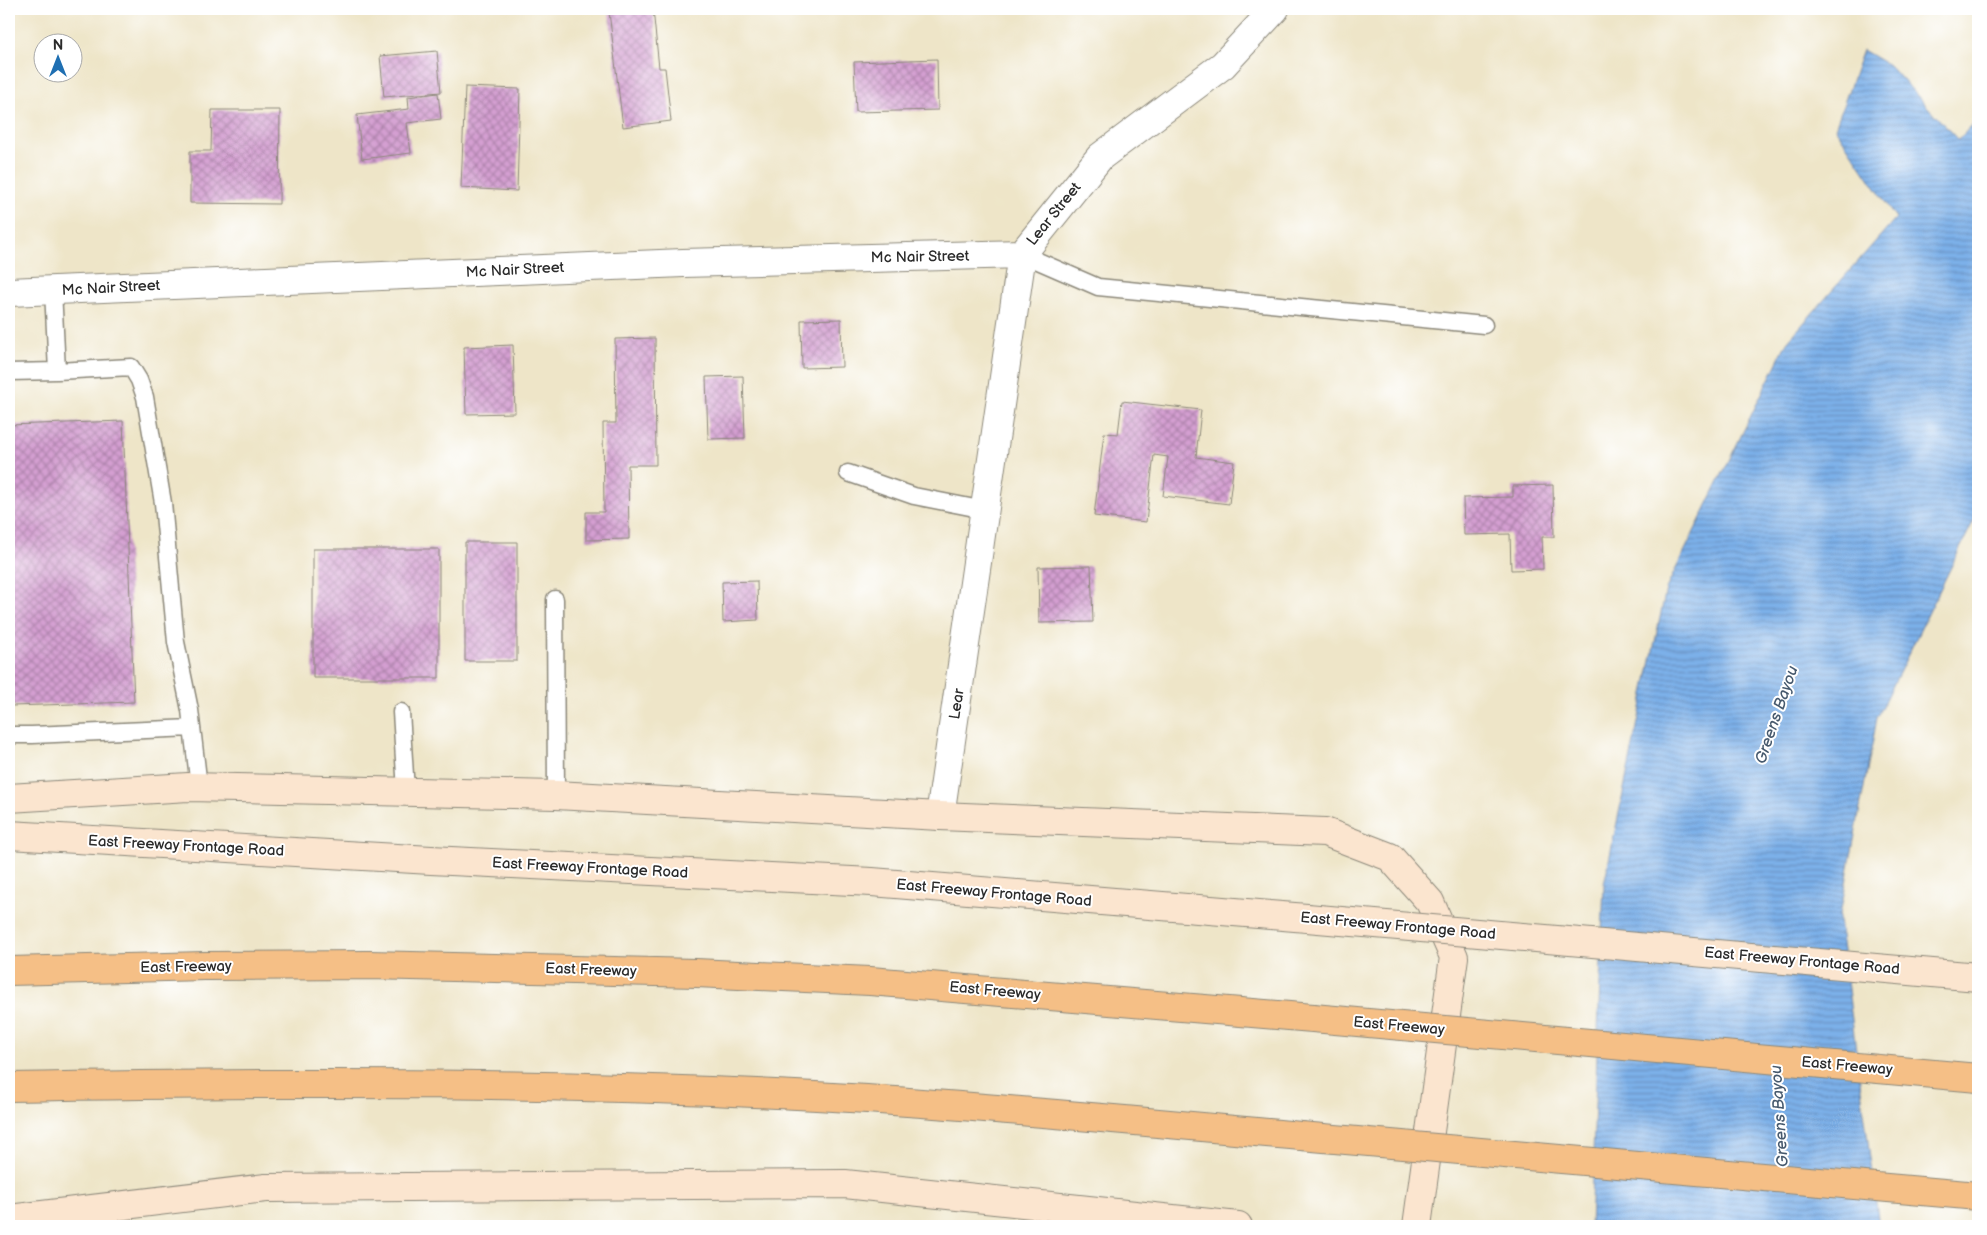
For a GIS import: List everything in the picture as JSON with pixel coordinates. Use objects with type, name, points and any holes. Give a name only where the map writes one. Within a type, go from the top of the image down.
[{"type":"highway","name":"East Freeway","points":[[9,971],[205,966],[369,965],[696,973],[870,981],[1313,1018],[1978,1078]]},
{"type":"highway","points":[[9,1087],[412,1083],[640,1089],[867,1099],[1978,1196]]},
{"type":"main road","points":[[9,798],[199,787],[406,791],[556,795],[940,816],[1325,832],[1390,857],[1430,902],[1454,957],[1418,1226]]},
{"type":"main road","name":"East Freeway Frontage Road","points":[[9,835],[421,860],[872,882],[1978,977]]},
{"type":"main road","points":[[9,1219],[266,1188],[845,1184],[1238,1226]]},
{"type":"street","name":"Lear Street","points":[[973,592],[1022,254],[1100,157],[1223,65],[1275,9]]},
{"type":"street","name":"Mc Nair Street","points":[[9,292],[683,263],[1022,254]]},
{"type":"street","name":"Lear","points":[[940,816],[973,592]]},
{"type":"lane","points":[[1022,254],[1098,287],[1484,325]]},
{"type":"lane","points":[[53,290],[57,371]]},
{"type":"lane","points":[[9,372],[131,367],[139,380],[145,397],[163,503],[176,642],[190,710],[199,787]]},
{"type":"lane","points":[[848,473],[914,496],[985,510]]},
{"type":"lane","points":[[555,599],[556,795]]},
{"type":"lane","points":[[401,712],[406,791]]},
{"type":"lane","points":[[9,735],[192,728]]},
{"type":"water","name":"Greens Bayou","points":[[1863,50],[1890,66],[1958,140],[1978,119],[1978,512],[1877,718],[1839,920],[1879,1226],[1590,1226],[1604,884],[1666,589],[1787,342],[1896,218],[1835,128]]},
{"type":"building","points":[[653,9],[659,68],[665,68],[671,121],[623,127],[609,12]]},
{"type":"building","points":[[437,51],[441,92],[384,97],[380,56]]},
{"type":"building","points":[[937,59],[938,110],[856,112],[854,62]]},
{"type":"building","points":[[465,87],[520,89],[517,191],[461,188]]},
{"type":"building","points":[[438,93],[441,119],[407,123],[411,153],[362,159],[357,115],[409,109],[408,97]]},
{"type":"building","points":[[212,110],[280,110],[279,204],[190,203],[190,151],[211,151]]},
{"type":"building","points":[[841,319],[842,367],[802,368],[801,320]]},
{"type":"building","points":[[655,338],[656,465],[628,465],[629,539],[586,540],[586,512],[604,512],[603,423],[616,423],[615,339]]},
{"type":"building","points":[[513,345],[515,413],[466,414],[464,347]]},
{"type":"building","points":[[743,376],[745,438],[708,439],[706,377]]},
{"type":"building","points":[[1122,401],[1201,410],[1196,457],[1234,462],[1229,504],[1163,496],[1168,457],[1154,455],[1146,522],[1094,516],[1104,433],[1118,434]]},
{"type":"building","points":[[123,421],[134,702],[12,706],[9,615],[9,425]]},
{"type":"building","points":[[1553,485],[1554,537],[1542,537],[1543,569],[1511,570],[1510,534],[1464,535],[1463,498],[1513,497],[1513,486]]},
{"type":"building","points":[[465,542],[517,542],[517,661],[465,661]]},
{"type":"building","points":[[313,549],[439,549],[439,678],[313,678]]},
{"type":"building","points":[[1091,566],[1093,622],[1039,623],[1038,567]]},
{"type":"building","points":[[757,581],[758,620],[723,622],[722,582]]}]
